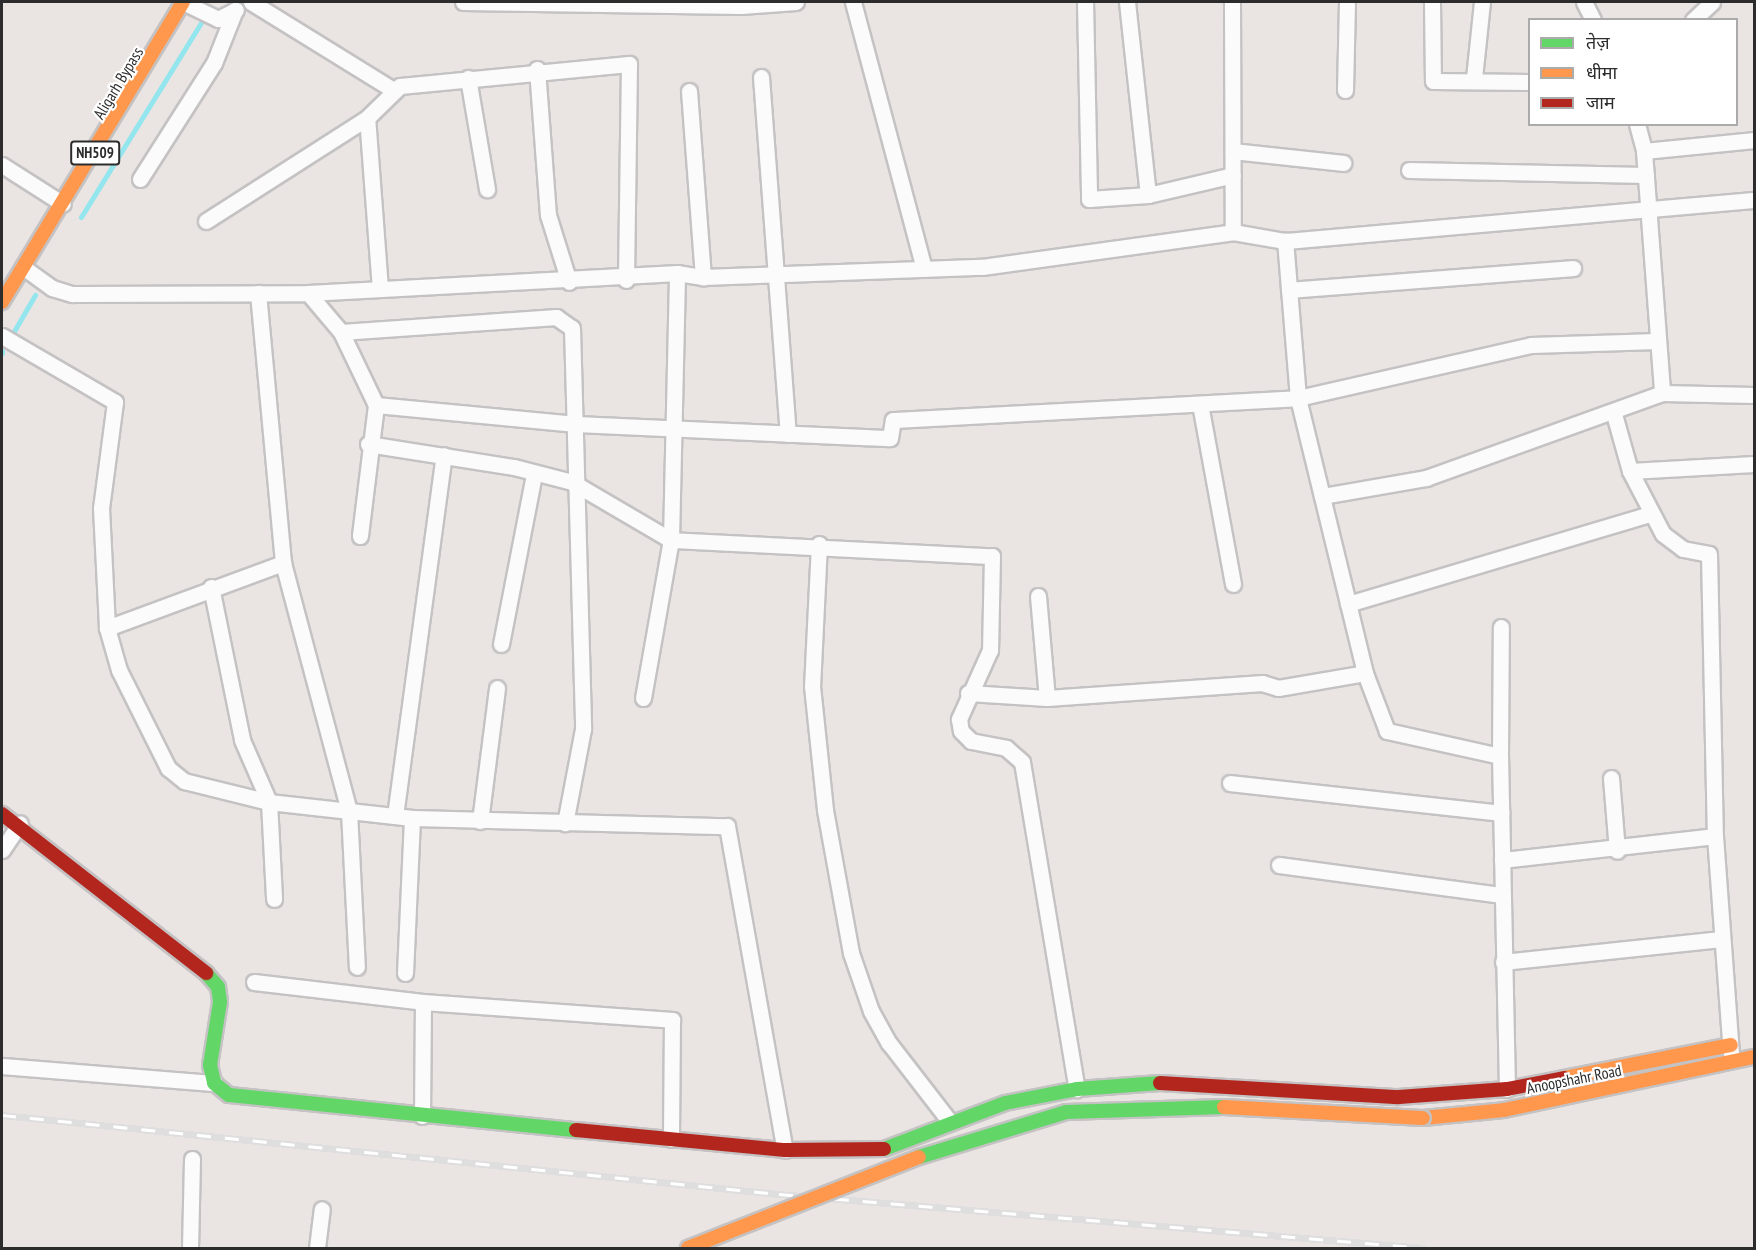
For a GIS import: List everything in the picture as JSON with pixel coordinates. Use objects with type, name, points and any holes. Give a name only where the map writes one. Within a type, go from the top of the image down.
[{"type":"main road","name":"Aligarh Bypass","points":[[2,302],[183,2]]},
{"type":"main road","points":[[2,814],[20,823],[218,987],[210,1065],[214,1083],[229,1095],[253,1099],[785,1150],[898,1148],[950,1122],[1005,1103],[1077,1089],[1154,1083],[1399,1097],[1507,1089],[1731,1045]]},
{"type":"main road","name":"Anoopshahr Road","points":[[688,1248],[962,1140],[1066,1112],[1209,1106],[1423,1118],[1504,1110],[1731,1064],[1755,1057]]},
{"type":"street","points":[[183,2],[219,20],[251,2],[395,91]]},
{"type":"street","points":[[463,2],[796,2]]},
{"type":"street","points":[[853,2],[924,269]]},
{"type":"street","points":[[1085,2],[1089,199],[1148,195],[1233,175]]},
{"type":"street","points":[[1127,2],[1148,195]]},
{"type":"street","points":[[1232,2],[1233,232]]},
{"type":"street","points":[[1345,90],[1347,2]]},
{"type":"street","points":[[1432,2],[1433,81],[1474,78],[1528,82]]},
{"type":"street","points":[[1474,78],[1482,2]]},
{"type":"street","points":[[1584,2],[1592,18]]},
{"type":"street","points":[[1695,18],[1712,2]]},
{"type":"street","points":[[141,179],[214,63],[235,10]]},
{"type":"street","points":[[206,221],[367,118],[395,91],[537,69],[629,64],[626,280]]},
{"type":"street","points":[[537,69],[548,215],[569,282]]},
{"type":"street","points":[[468,78],[487,189]]},
{"type":"street","points":[[761,78],[778,274],[788,434]]},
{"type":"street","points":[[689,91],[703,277]]},
{"type":"street","points":[[367,118],[380,289]]},
{"type":"street","points":[[1637,126],[1644,151],[1662,393]]},
{"type":"street","points":[[1644,151],[1755,140]]},
{"type":"street","points":[[1233,151],[1343,163]]},
{"type":"street","points":[[2,165],[63,204]]},
{"type":"street","points":[[1409,170],[1646,175]]},
{"type":"street","points":[[23,267],[52,288],[72,294],[308,293],[626,280],[676,273],[703,277],[982,267],[1233,232],[1285,241],[1755,200]]},
{"type":"street","points":[[1285,241],[1298,398],[1365,673],[1387,731],[1500,756]]},
{"type":"street","points":[[1288,290],[1573,268]]},
{"type":"street","points":[[643,698],[671,540],[671,425],[676,273]]},
{"type":"street","points":[[258,293],[283,563],[349,811],[357,967]]},
{"type":"street","points":[[308,293],[341,332],[376,405],[368,444],[360,536]]},
{"type":"street","points":[[341,332],[566,320],[574,339],[576,423],[572,482],[583,729],[565,823]]},
{"type":"street","points":[[2,336],[115,402],[101,508],[107,628],[119,670],[168,768],[184,781],[269,802],[412,818],[727,826],[785,1150]]},
{"type":"street","points":[[376,405],[576,423],[671,425],[788,434],[890,438],[893,420],[1298,398],[1531,345],[1657,341]]},
{"type":"street","points":[[1322,496],[1426,478],[1614,414],[1662,393],[1755,395]]},
{"type":"street","points":[[1200,404],[1233,584]]},
{"type":"street","points":[[1614,414],[1630,471],[1649,514],[1683,549],[1709,554],[1715,836],[1731,1064]]},
{"type":"street","points":[[368,444],[444,455],[572,482],[671,540],[819,544],[992,556],[990,650],[968,693],[961,731],[971,741],[1006,748],[1022,762],[1077,1089]]},
{"type":"street","points":[[395,816],[444,455]]},
{"type":"street","points":[[1630,471],[1755,464]]},
{"type":"street","points":[[501,644],[534,474]]},
{"type":"street","points":[[1348,604],[1649,514]]},
{"type":"street","points":[[819,544],[813,686],[825,810],[851,953],[871,1011],[889,1043],[950,1122]]},
{"type":"street","points":[[107,628],[211,587],[283,563]]},
{"type":"street","points":[[211,587],[242,740],[269,802],[274,899]]},
{"type":"street","points":[[1038,596],[1047,698]]},
{"type":"street","points":[[1501,627],[1500,756],[1507,1089]]},
{"type":"street","points":[[968,693],[1047,698],[1262,683],[1278,688],[1365,673]]},
{"type":"street","points":[[480,821],[497,688]]},
{"type":"street","points":[[1611,778],[1617,851]]},
{"type":"street","points":[[1230,783],[1501,813]]},
{"type":"street","points":[[405,973],[412,818]]},
{"type":"street","points":[[2,850],[20,823]]},
{"type":"street","points":[[1502,860],[1617,851],[1715,836]]},
{"type":"street","points":[[1280,865],[1502,895]]},
{"type":"street","points":[[1503,962],[1721,939]]},
{"type":"street","points":[[254,982],[423,1002],[672,1020],[671,1139]]},
{"type":"street","points":[[422,1116],[423,1002]]},
{"type":"street","points":[[2,1065],[214,1083]]},
{"type":"street","points":[[190,1248],[192,1159]]},
{"type":"street","points":[[317,1248],[322,1209]]},
{"type":"waterway","points":[[81,217],[201,23]]},
{"type":"waterway","points":[[10,338],[35,295]]},
{"type":"railway","points":[[2,1115],[779,1194],[1425,1248]]},
{"type":"traffic: fast","points":[[206,973],[218,987],[220,1002],[210,1065],[214,1083],[229,1095],[576,1130]]},
{"type":"traffic: fast","points":[[884,1149],[1005,1103],[1077,1089],[1160,1083]]},
{"type":"traffic: fast","points":[[919,1157],[1066,1112],[1224,1107]]},
{"type":"traffic: slow","points":[[2,302],[183,2]]},
{"type":"traffic: slow","points":[[1564,1078],[1731,1045]]},
{"type":"traffic: slow","points":[[1423,1118],[1504,1110],[1754,1057]]},
{"type":"traffic: slow","points":[[1224,1107],[1423,1118]]},
{"type":"traffic: slow","points":[[688,1248],[919,1157]]},
{"type":"traffic: jam","points":[[2,814],[206,973]]},
{"type":"traffic: jam","points":[[1160,1083],[1399,1097],[1507,1089],[1564,1078]]},
{"type":"traffic: jam","points":[[576,1130],[785,1150],[884,1149]]}]
